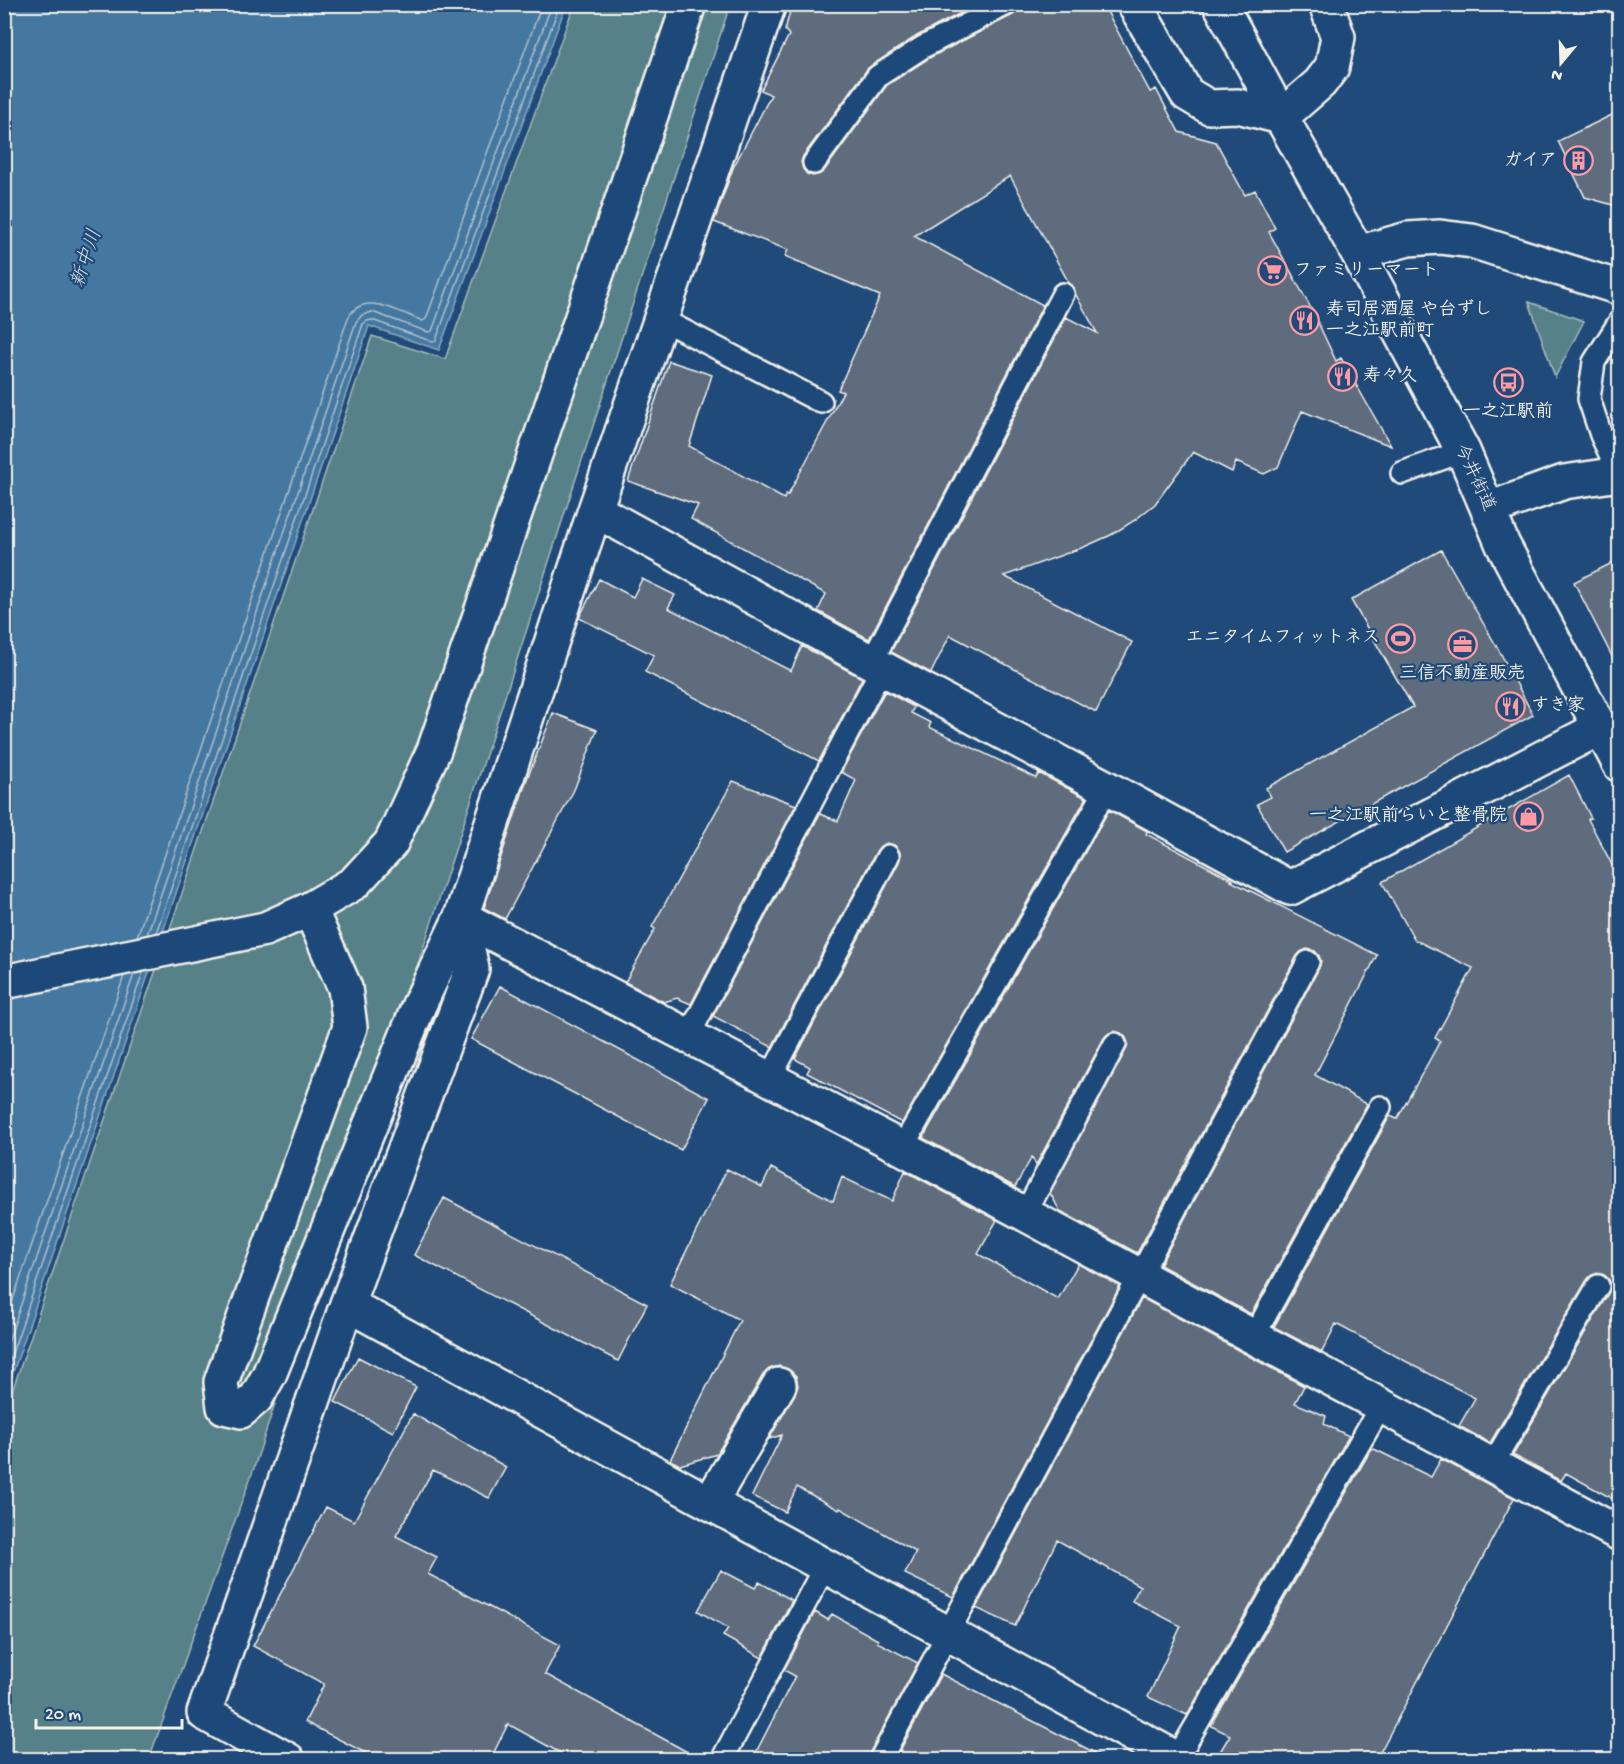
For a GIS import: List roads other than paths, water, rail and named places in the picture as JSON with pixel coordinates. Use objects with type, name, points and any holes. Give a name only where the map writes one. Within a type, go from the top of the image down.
[{"type":"street","points":[[4,982],[265,928],[310,909],[354,883],[391,843],[434,750],[689,4]]},
{"type":"street","points":[[310,909],[345,988],[350,1027],[221,1382],[224,1407],[241,1411],[256,1398],[269,1375],[419,1005],[461,917],[595,510],[769,4]]},
{"type":"street","points":[[1134,4],[1187,94],[1209,107],[1238,106],[1281,117],[1320,83],[1332,67],[1338,38],[1326,4]]},
{"type":"street","name":"今井街道","points":[[1220,4],[1281,117],[1359,253],[1463,451],[1503,545],[1620,765]]},
{"type":"street","points":[[1359,253],[1408,239],[1440,237],[1472,241],[1620,288]]},
{"type":"street","points":[[1489,509],[1564,482],[1619,474]]},
{"type":"street","points":[[595,510],[1290,888],[1600,728]]},
{"type":"street","points":[[461,917],[902,1148],[1620,1534]]},
{"type":"street","points":[[288,1760],[204,1713],[347,1304],[472,969],[461,917]]},
{"type":"street","points":[[347,1304],[1177,1759]]},
{"type":"street","points":[[710,1503],[779,1385]]},
{"type":"lane","points":[[814,163],[878,76],[923,47],[1007,4]]},
{"type":"lane","points":[[689,1035],[1063,294]]},
{"type":"lane","points":[[661,319],[821,402]]},
{"type":"lane","points":[[1619,474],[1589,399],[1594,362],[1620,321]]},
{"type":"lane","points":[[1402,473],[1463,451]]},
{"type":"lane","points":[[902,1148],[1107,788]]},
{"type":"lane","points":[[770,1078],[888,856]]},
{"type":"lane","points":[[880,1760],[1308,962]]},
{"type":"lane","points":[[1025,1214],[1115,1044]]},
{"type":"lane","points":[[1254,1336],[1380,1107]]},
{"type":"lane","points":[[1492,1465],[1598,1286]]},
{"type":"lane","points":[[1177,1759],[1381,1406]]},
{"type":"lane","points":[[722,1760],[825,1566]]},
{"type":"water","name":"新中川","points":[[5,5],[566,5],[439,350],[369,326],[5,1396]]},
{"type":"place","name":"ガイア","points":[[1578,161]]},
{"type":"place","name":"ファミリーマート","points":[[1273,271]]},
{"type":"place","name":"寿司居酒屋 や台ずし 一之江駅前町","points":[[1305,320]]},
{"type":"place","name":"寿々久","points":[[1342,376]]},
{"type":"place","name":"一之江駅前","points":[[1508,383]]},
{"type":"place","name":"エニタイムフィットネス","points":[[1401,638]]},
{"type":"place","name":"三信不動産販売","points":[[1462,645]]},
{"type":"place","name":"すき家","points":[[1510,706]]},
{"type":"place","name":"一之江駅前らいと整骨院","points":[[1528,816]]}]
